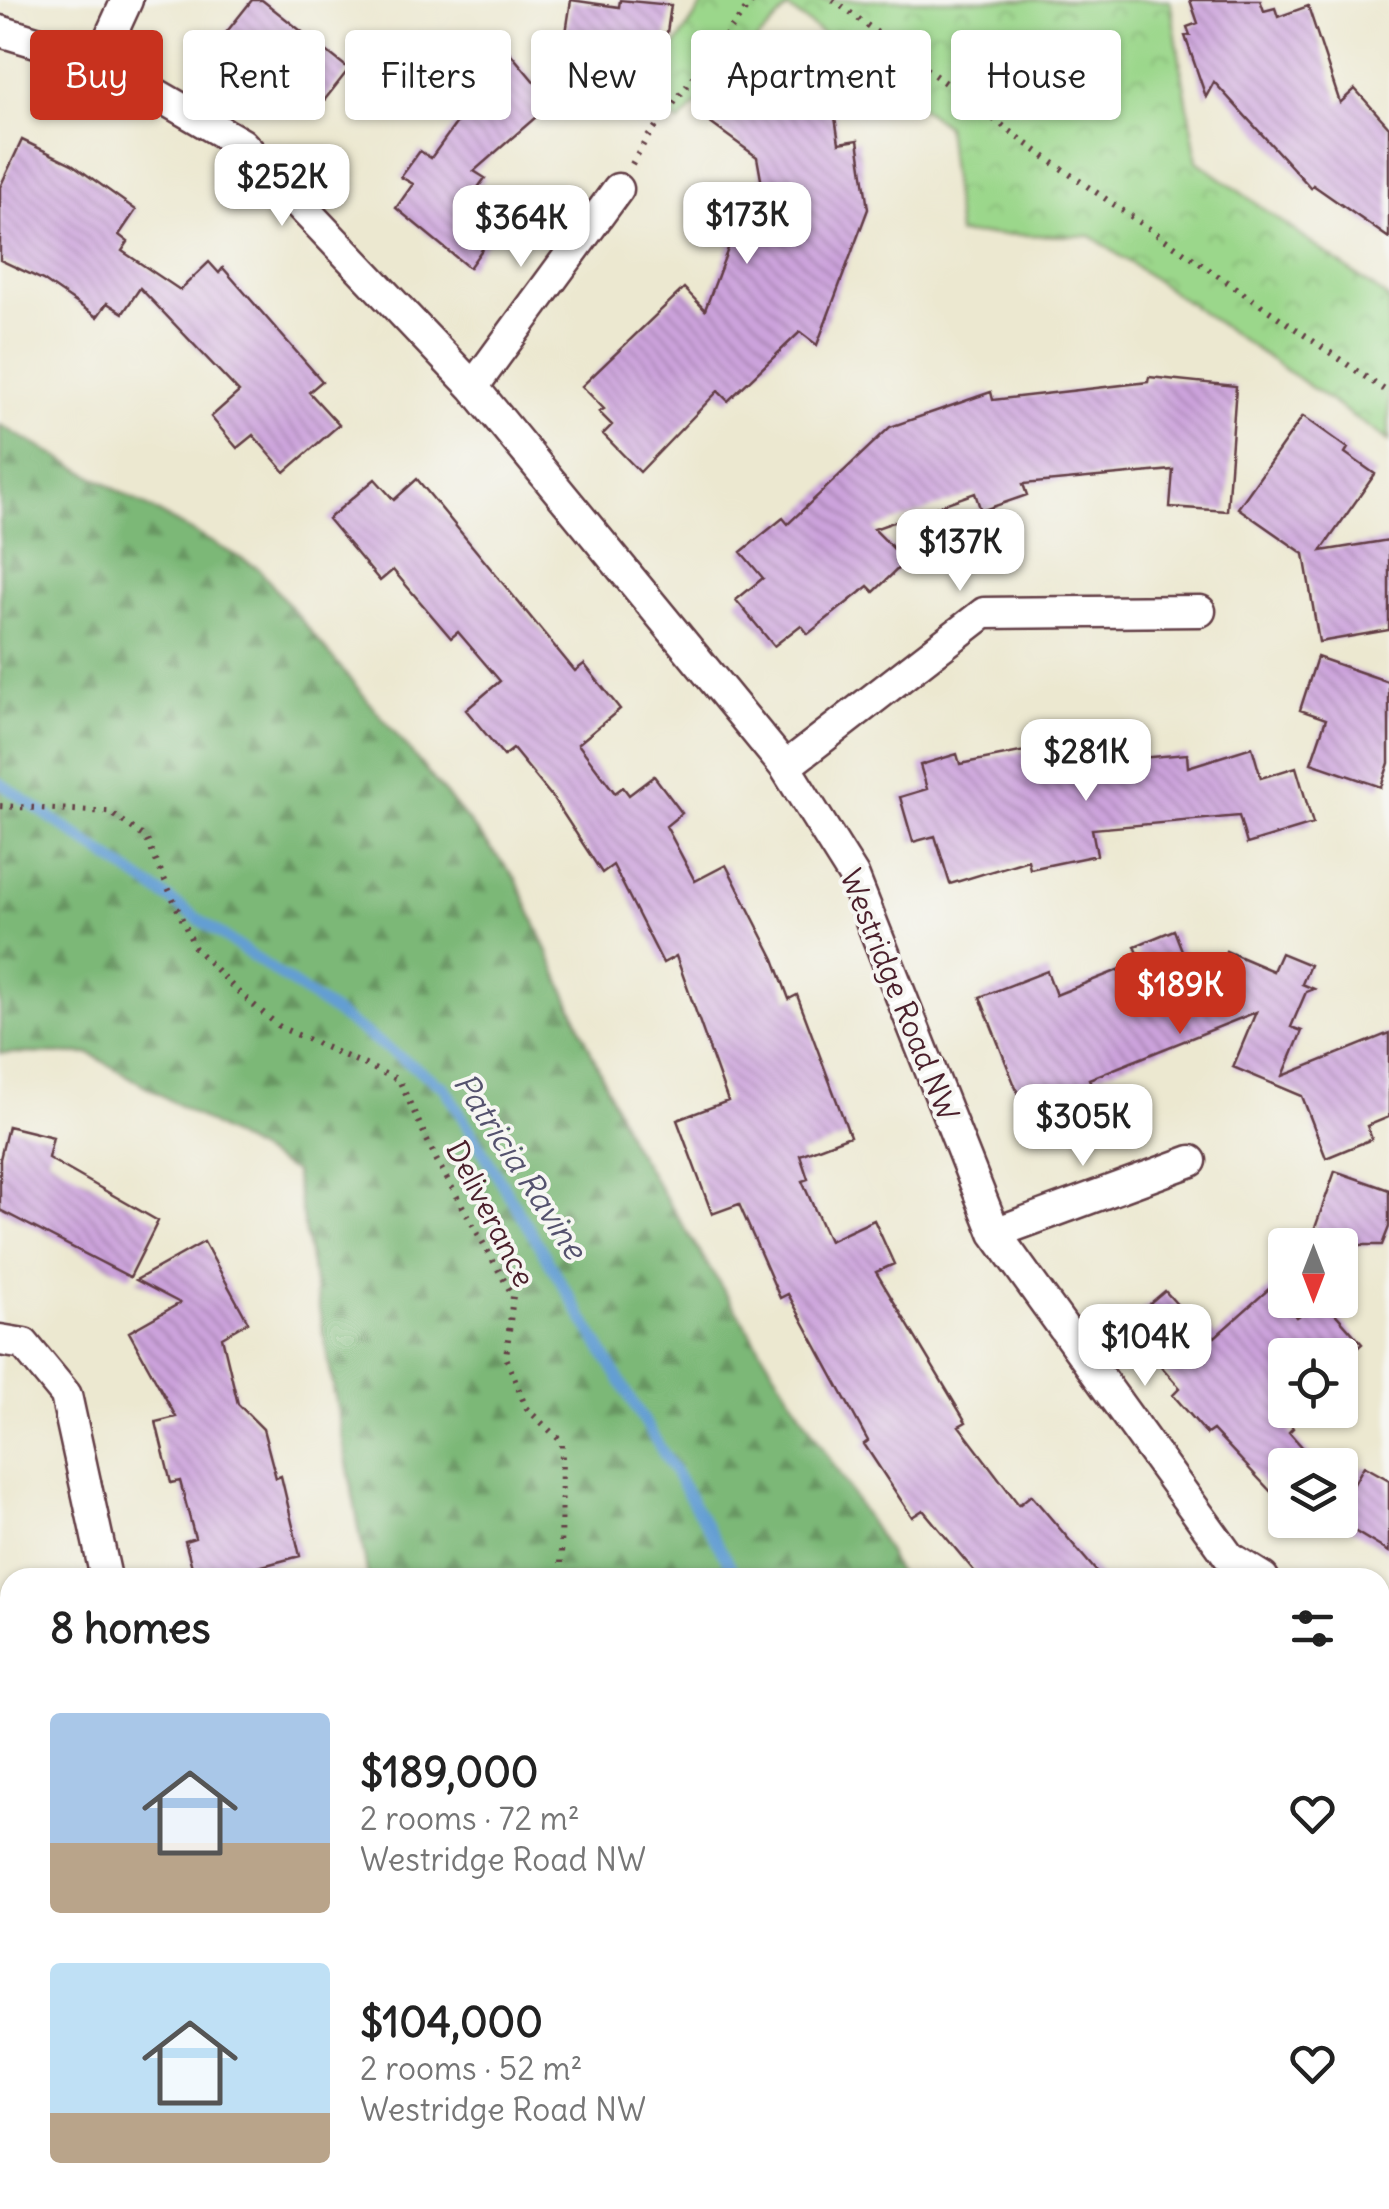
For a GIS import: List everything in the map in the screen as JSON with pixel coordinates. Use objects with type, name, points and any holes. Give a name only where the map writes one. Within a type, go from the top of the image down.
[{"type":"street","points":[[113,30],[127,0]]},
{"type":"street","name":"Westridge Road NW","points":[[0,32],[30,41]]},
{"type":"street","name":"Westridge Road NW","points":[[163,99],[242,144],[473,387],[785,767],[854,875],[995,1233],[1229,1557],[1247,1568]]},
{"type":"street","points":[[473,387],[618,189]]},
{"type":"street","points":[[785,767],[984,613],[1200,611]]},
{"type":"street","points":[[995,1233],[1191,1161]]},
{"type":"street","points":[[0,1340],[24,1344],[66,1395],[104,1568]]},
{"type":"path","points":[[618,189],[646,138],[753,0]]},
{"type":"path","points":[[834,0],[1049,160],[1389,393]]},
{"type":"path","name":"Deliverance","points":[[0,806],[110,812],[146,838],[195,948],[236,990],[280,1027],[399,1080],[436,1160],[513,1296],[506,1357],[526,1408],[562,1442],[560,1568]]},
{"type":"green space","points":[[706,0],[1170,0],[1197,161],[1389,299],[1389,441],[1091,236],[958,234],[946,126],[931,115],[931,30],[817,30],[788,8],[767,30],[691,30],[691,110],[679,123],[671,117],[671,52]]},
{"type":"green space","points":[[0,425],[258,568],[516,879],[631,1143],[896,1568],[366,1568],[294,1172],[90,1054],[0,1053]]},
{"type":"building","points":[[252,0],[262,0],[300,30],[228,30]]},
{"type":"building","points":[[571,0],[619,7],[620,0],[671,5],[667,30],[566,30]]},
{"type":"building","points":[[1190,0],[1260,0],[1264,11],[1275,8],[1278,17],[1308,6],[1340,103],[1355,89],[1389,127],[1389,238],[1313,185],[1311,188],[1214,82],[1206,97],[1185,36],[1190,35],[1187,27],[1198,23]]},
{"type":"building","points":[[325,50],[345,66],[345,74],[325,99]]},
{"type":"building","points":[[511,54],[531,78],[532,120],[474,171],[485,178],[463,208],[495,231],[469,268],[396,208],[413,184],[401,177],[420,151],[431,158],[459,120],[511,120]]},
{"type":"building","points":[[706,120],[835,120],[839,143],[858,140],[868,209],[817,345],[800,332],[728,401],[718,391],[640,472],[603,434],[612,425],[599,412],[604,409],[582,386],[684,288],[705,310],[741,214],[769,224],[757,157]]},
{"type":"building","points":[[22,140],[72,164],[136,210],[119,235],[128,242],[122,251],[180,290],[209,262],[219,273],[223,268],[322,381],[309,392],[339,425],[285,472],[253,435],[237,448],[211,417],[239,392],[140,288],[123,313],[107,303],[97,317],[43,280],[0,260],[0,187]]},
{"type":"building","points":[[1149,377],[1236,386],[1227,511],[1170,507],[1173,470],[1023,484],[1027,495],[981,511],[975,493],[874,529],[906,561],[874,592],[868,586],[808,634],[801,625],[774,646],[736,600],[763,578],[741,552],[783,518],[788,524],[890,427],[991,392],[993,400],[1148,382]]},
{"type":"building","points":[[1303,416],[1348,448],[1345,453],[1375,474],[1321,551],[1389,540],[1389,630],[1319,642],[1304,554],[1238,508]]},
{"type":"building","points":[[375,479],[394,500],[417,479],[575,671],[584,664],[620,709],[578,744],[615,793],[623,787],[629,795],[654,776],[682,813],[666,826],[695,881],[726,865],[774,959],[789,999],[797,995],[850,1136],[800,1155],[808,1179],[802,1181],[829,1241],[874,1220],[894,1264],[876,1272],[966,1422],[959,1426],[1019,1505],[1031,1495],[1093,1568],[972,1568],[923,1510],[912,1517],[864,1444],[868,1441],[788,1294],[780,1298],[739,1204],[712,1214],[677,1120],[728,1101],[676,956],[663,963],[613,865],[602,873],[553,798],[513,749],[504,756],[466,710],[500,681],[458,632],[451,638],[393,570],[380,581],[328,519]]},
{"type":"building","points":[[1317,657],[1389,682],[1389,763],[1381,787],[1311,763],[1326,719],[1300,710]]},
{"type":"building","points":[[1066,743],[1067,749],[1075,747],[1078,763],[1187,754],[1188,767],[1252,747],[1261,778],[1296,767],[1313,824],[1247,844],[1239,816],[1092,829],[1097,855],[1030,869],[1028,860],[950,884],[935,836],[913,842],[900,797],[927,789],[920,765],[957,754],[960,764]]},
{"type":"building","points":[[1174,930],[1203,1004],[1226,951],[1273,971],[1281,953],[1310,965],[1302,984],[1314,989],[1306,992],[1291,1027],[1302,1031],[1283,1076],[1389,1033],[1389,1117],[1367,1126],[1372,1139],[1326,1158],[1302,1096],[1233,1067],[1256,1012],[1089,1079],[1099,1103],[1032,1129],[980,997],[1047,971],[1056,995],[1141,961],[1135,946]]},
{"type":"building","points":[[8,1126],[53,1137],[48,1158],[158,1221],[130,1277],[0,1210],[0,1159]]},
{"type":"building","points":[[1335,1171],[1389,1190],[1389,1227],[1382,1245],[1358,1245],[1358,1228],[1315,1228]]},
{"type":"building","points":[[204,1242],[248,1322],[222,1337],[238,1404],[263,1429],[276,1478],[281,1476],[300,1556],[255,1568],[192,1568],[185,1541],[195,1538],[180,1481],[171,1483],[156,1422],[176,1417],[129,1332],[180,1303],[136,1280]]},
{"type":"building","points":[[1268,1290],[1268,1318],[1339,1318],[1357,1338],[1268,1338],[1268,1428],[1293,1428],[1289,1432],[1303,1448],[1268,1448],[1268,1489],[1213,1430],[1207,1434],[1173,1395],[1180,1388],[1125,1325],[1165,1291],[1191,1320],[1196,1315],[1215,1337]]},
{"type":"building","points":[[1364,1466],[1389,1480],[1389,1552],[1358,1533],[1358,1477]]},
{"type":"waterway","name":"Patricia Ravine","points":[[0,783],[445,1088],[732,1568]]}]
